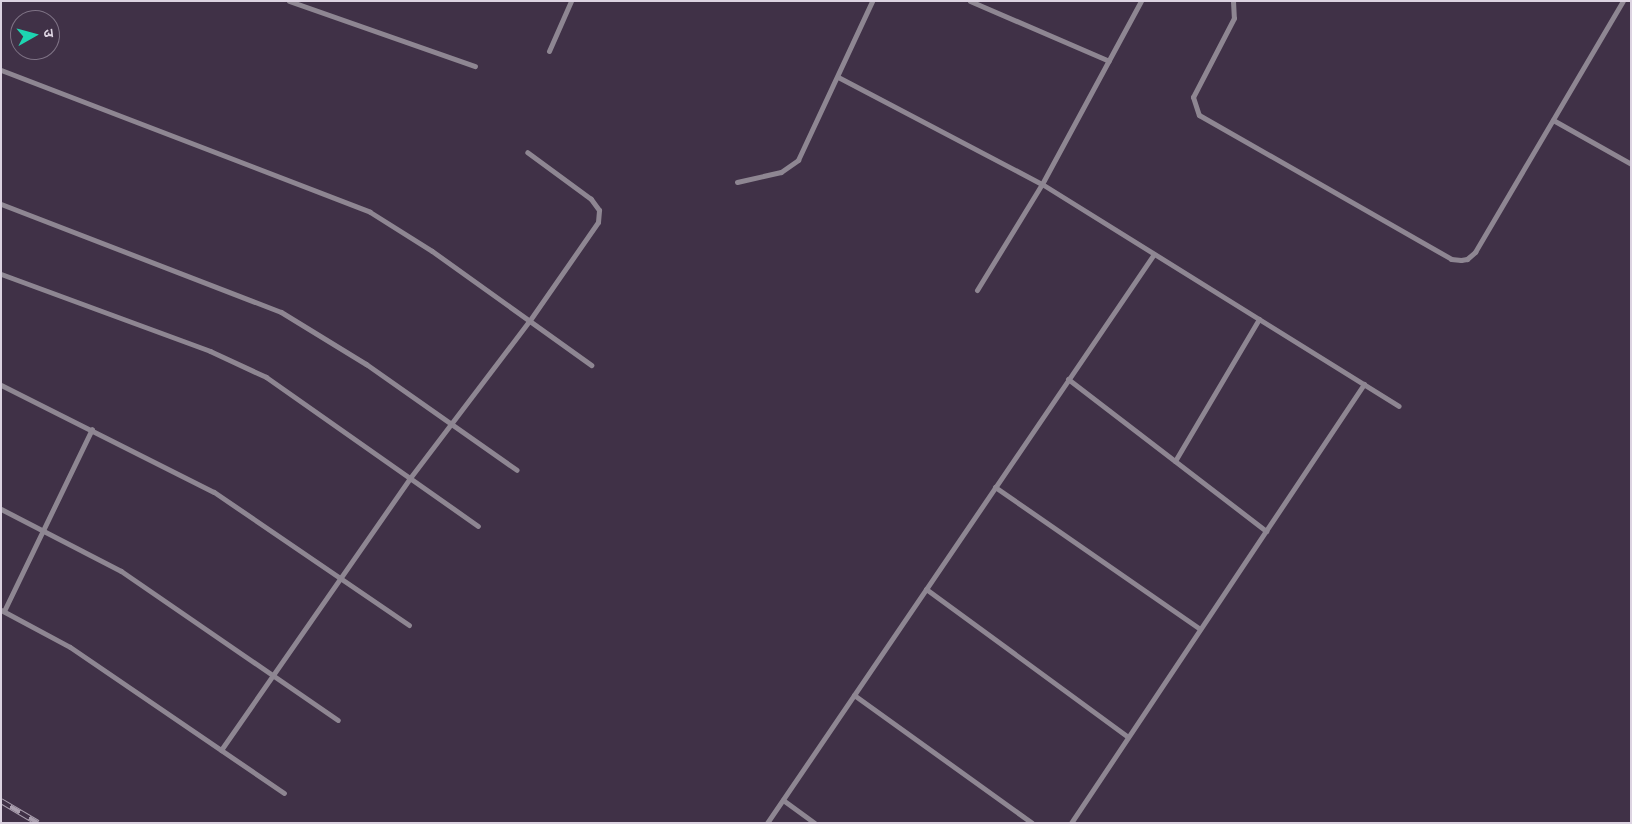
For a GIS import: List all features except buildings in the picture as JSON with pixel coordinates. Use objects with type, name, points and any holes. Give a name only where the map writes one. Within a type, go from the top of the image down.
[{"type":"street","points":[[289,1],[476,66]]},
{"type":"street","points":[[549,51],[571,1]]},
{"type":"street","points":[[737,182],[792,167],[798,160],[872,1]]},
{"type":"street","points":[[970,1],[1109,61]]},
{"type":"street","points":[[977,290],[1042,184],[1141,1]]},
{"type":"street","points":[[1233,1],[1234,18],[1193,97],[1199,115],[1451,259],[1468,259],[1475,252],[1622,1]]},
{"type":"street","points":[[1,70],[370,212],[416,240],[530,320],[590,365]]},
{"type":"street","points":[[838,77],[1042,184],[1398,406]]},
{"type":"street","points":[[1553,120],[1631,164]]},
{"type":"street","points":[[221,750],[410,478],[530,320],[598,222],[598,210],[591,199],[527,152]]},
{"type":"street","points":[[1,204],[281,312],[344,350],[517,470]]},
{"type":"street","points":[[767,823],[1154,254]]},
{"type":"street","points":[[1,274],[245,366],[266,377],[478,526]]},
{"type":"street","points":[[1175,461],[1259,319]]},
{"type":"street","points":[[1068,379],[1266,531]]},
{"type":"street","points":[[1070,823],[1364,384]]},
{"type":"street","points":[[1,385],[92,429],[214,492],[409,625]]},
{"type":"street","points":[[92,429],[2,611],[70,647],[284,793]]},
{"type":"street","points":[[996,486],[1200,629]]},
{"type":"street","points":[[1,509],[43,529],[121,571],[338,720]]},
{"type":"street","points":[[926,589],[1128,736]]},
{"type":"street","points":[[854,695],[1032,823]]},
{"type":"street","points":[[783,800],[815,823]]},
{"type":"railway","points":[[1,801],[38,823]]}]
